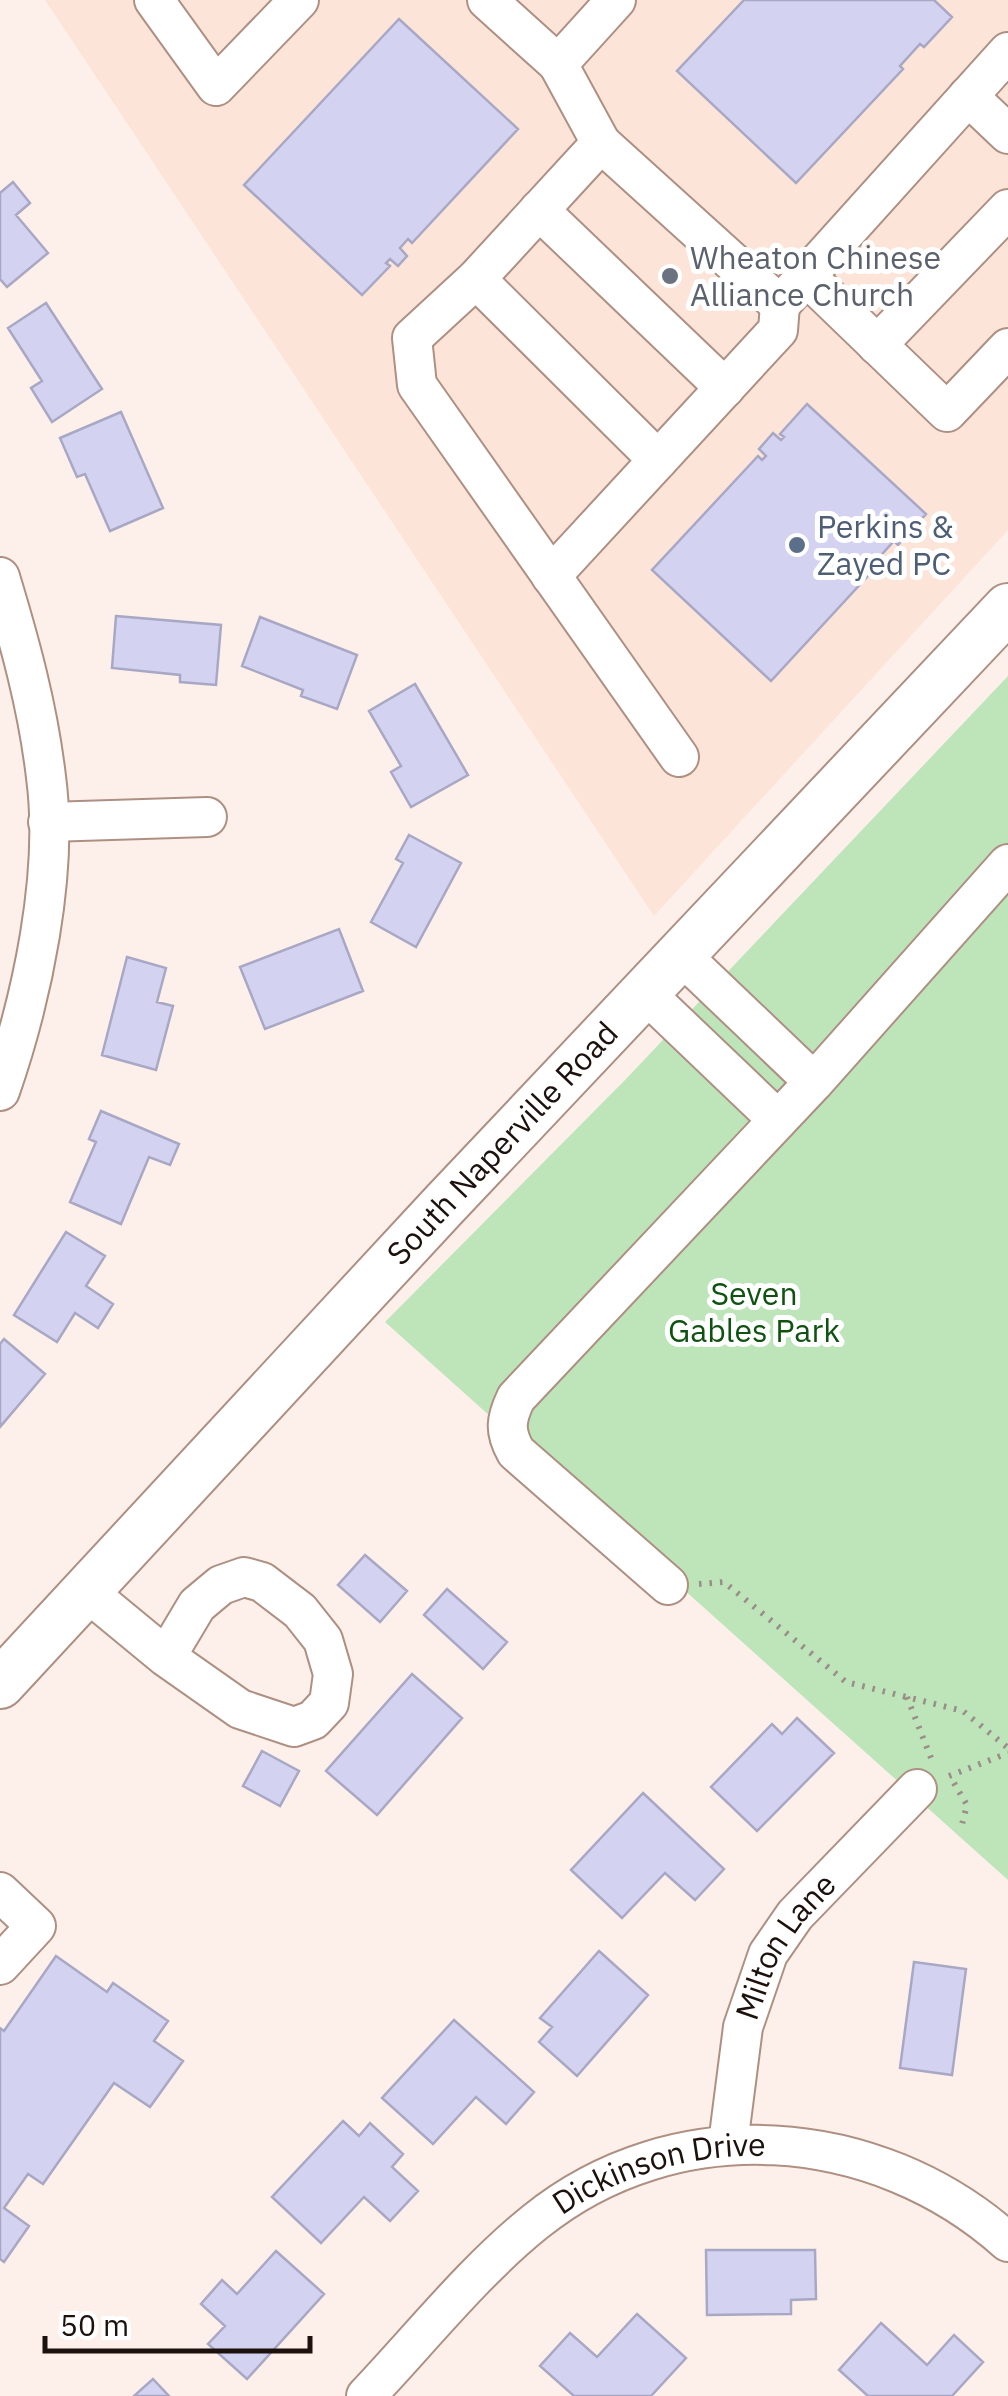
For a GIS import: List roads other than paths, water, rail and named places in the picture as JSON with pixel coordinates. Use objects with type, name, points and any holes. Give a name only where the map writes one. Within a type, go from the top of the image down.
[{"type":"main road","name":"South Naperville Road","points":[[0,1684],[1008,608]]},
{"type":"street","points":[[154,0],[216,86],[299,0]]},
{"type":"street","points":[[486,0],[558,64],[600,143],[780,304]]},
{"type":"street","points":[[558,64],[616,0]]},
{"type":"street","points":[[550,576],[778,330],[780,304],[1008,52]]},
{"type":"street","points":[[968,96],[1008,134]]},
{"type":"street","points":[[600,143],[476,279],[412,338],[417,385],[679,757]]},
{"type":"street","points":[[878,345],[1008,209]]},
{"type":"street","points":[[539,210],[725,388]]},
{"type":"street","points":[[806,276],[947,412],[1008,348]]},
{"type":"street","points":[[476,279],[658,460]]},
{"type":"street","points":[[0,577],[31,684],[47,780],[48,822],[46,879],[35,959],[15,1047],[0,1091]]},
{"type":"street","points":[[48,822],[207,817]]},
{"type":"street","points":[[668,1585],[516,1452],[506,1433],[508,1414],[516,1398],[814,1082],[1008,864]]},
{"type":"street","points":[[681,955],[814,1082]]},
{"type":"street","points":[[645,994],[778,1120]]},
{"type":"street","points":[[86,1591],[166,1657],[240,1709],[294,1727],[313,1720],[328,1702],[334,1674],[323,1640],[300,1611],[262,1582],[244,1576],[222,1585],[197,1605],[166,1657]]},
{"type":"street","name":"Milton Lane","points":[[728,2144],[743,2026],[768,1954],[794,1916],[925,1776]]},
{"type":"street","points":[[0,1892],[36,1926],[0,1965]]},
{"type":"street","name":"Dickinson Drive","points":[[366,2396],[534,2222],[610,2176],[654,2160],[728,2144],[794,2146],[850,2156],[896,2170],[950,2198],[1008,2242]]},
{"type":"place","name":"Wheaton Chinese Alliance Church","points":[[670,276]]},
{"type":"place","name":"Perkins & Zayed PC","points":[[797,545]]},
{"type":"park label","name":"Seven Gables Park","points":[[754,1312]]}]
